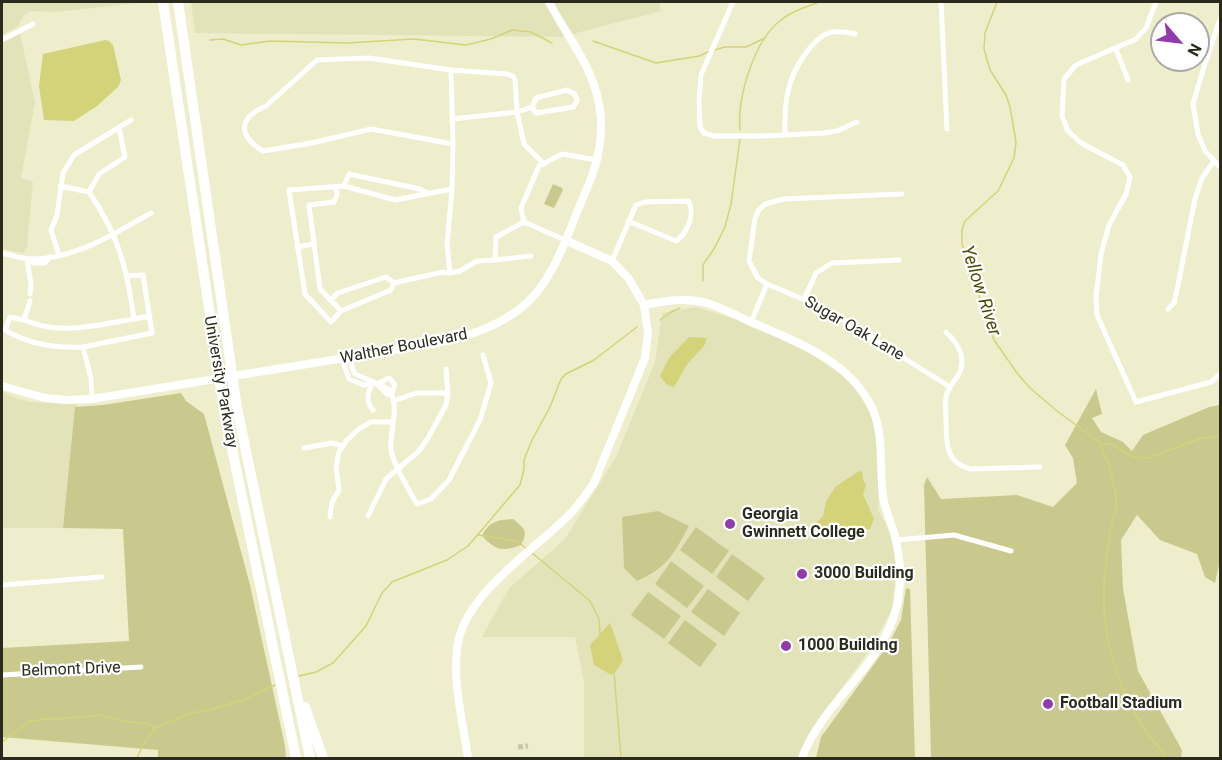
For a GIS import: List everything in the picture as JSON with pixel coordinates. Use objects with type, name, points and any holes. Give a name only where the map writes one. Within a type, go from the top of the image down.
[{"type":"highway","name":"University Parkway","points":[[163,2],[219,385],[246,524],[293,739],[294,759]]},
{"type":"highway","name":"University Parkway","points":[[178,2],[237,408],[310,759]]},
{"type":"highway","points":[[293,673],[323,759]]},
{"type":"street","name":"Walther Boulevard","points":[[2,386],[45,398],[90,399],[437,343],[473,334],[496,325],[521,308],[537,293],[546,280],[565,240],[597,160],[601,130],[600,106],[591,77],[549,2]]},
{"type":"street","points":[[733,2],[701,75],[700,127],[704,133],[714,136],[762,136],[837,132],[857,122]]},
{"type":"street","points":[[941,2],[947,129]]},
{"type":"street","points":[[1156,2],[1146,28],[1136,39],[1076,65],[1064,79],[1062,116],[1068,131],[1081,143],[1123,165],[1130,177],[1126,194],[1109,225],[1101,254],[1096,297],[1097,315],[1136,402],[1211,382],[1221,374]]},
{"type":"street","points":[[1221,19],[1193,104],[1198,134],[1205,150],[1221,167]]},
{"type":"street","points":[[2,39],[33,24]]},
{"type":"street","points":[[786,134],[787,88],[800,61],[813,44],[826,34],[836,32],[855,34]]},
{"type":"street","points":[[1116,49],[1128,80]]},
{"type":"street","points":[[453,144],[370,129],[312,143],[263,151],[251,144],[244,134],[244,126],[255,111],[266,106],[317,60],[369,58],[451,70],[507,74],[513,76],[515,80],[524,144],[544,164]]},
{"type":"street","points":[[450,273],[447,244],[452,189],[451,70]]},
{"type":"street","points":[[452,119],[518,112],[532,107],[536,98],[567,90],[575,94],[577,101],[573,107],[536,113],[532,107]]},
{"type":"street","points":[[59,255],[51,230],[57,215],[63,173],[74,154],[131,120]]},
{"type":"street","points":[[89,192],[99,174],[125,157],[119,128]]},
{"type":"street","points":[[524,222],[521,208],[539,166],[562,154],[597,160]]},
{"type":"street","points":[[1168,309],[1174,303],[1195,199],[1202,178],[1214,161]]},
{"type":"street","points":[[344,186],[349,174],[420,189],[429,194]]},
{"type":"street","points":[[60,186],[89,192],[113,234],[120,248],[128,276],[134,319]]},
{"type":"street","points":[[452,189],[395,200],[344,186],[288,190],[305,294],[331,322],[340,310],[390,290],[394,283],[443,272],[460,271],[477,261],[531,256]]},
{"type":"street","points":[[336,187],[337,195],[334,202],[309,205],[320,289],[340,310]]},
{"type":"street","points":[[751,322],[766,284],[753,272],[748,261],[755,218],[765,204],[784,199],[902,194]]},
{"type":"street","points":[[612,261],[628,221],[636,205],[645,202],[688,201],[692,209],[690,221],[681,237],[676,241],[628,221]]},
{"type":"street","points":[[2,253],[38,259],[45,263],[51,257],[84,249],[151,213]]},
{"type":"street","points":[[468,759],[456,670],[460,632],[481,597],[569,515],[594,483],[645,358],[648,333],[644,305],[629,279],[612,261],[524,222]]},
{"type":"street","points":[[495,260],[496,237],[524,222]]},
{"type":"street","points":[[297,247],[314,244]]},
{"type":"street","points":[[28,259],[30,294]]},
{"type":"street","points":[[804,299],[816,273],[832,263],[899,260]]},
{"type":"street","points":[[128,276],[142,276],[150,316],[152,333],[83,347],[60,348],[36,344],[5,330],[10,317],[50,329],[68,330],[150,316]]},
{"type":"street","points":[[330,300],[338,293],[386,277],[394,283]]},
{"type":"street","name":"Sugar Oak Lane","points":[[766,284],[824,308],[950,387]]},
{"type":"street","points":[[644,305],[677,299],[706,303],[751,322],[802,344],[832,362],[857,385],[870,402],[878,426],[885,504],[896,540],[899,560],[897,607],[891,625],[872,657],[812,737],[802,759]]},
{"type":"street","points":[[24,320],[30,301]]},
{"type":"street","points":[[946,332],[957,343],[961,356],[959,374],[946,396],[948,451],[956,463],[970,469],[1040,467]]},
{"type":"street","points":[[83,347],[90,399]]},
{"type":"street","points":[[346,358],[349,379],[364,385],[375,384],[389,378],[393,380],[395,385],[392,398],[391,453],[417,504],[431,499],[449,480],[480,420],[491,382],[483,355]]},
{"type":"street","points":[[368,516],[386,479],[419,451],[446,405],[448,393],[446,369]]},
{"type":"street","points":[[375,384],[392,398]]},
{"type":"street","points":[[373,410],[367,396],[375,384]]},
{"type":"street","points":[[392,398],[416,393],[448,393]]},
{"type":"street","points":[[330,518],[332,502],[339,490],[336,467],[343,446],[358,429],[371,422],[393,422]]},
{"type":"street","points":[[304,448],[332,443],[343,446]]},
{"type":"street","points":[[896,540],[954,535],[1011,551]]},
{"type":"street","points":[[2,585],[102,577]]},
{"type":"street","name":"Belmont Drive","points":[[2,675],[141,667]]},
{"type":"shaded area","points":[[2,2],[149,2],[56,12],[30,11],[24,15],[18,26],[2,35]]},
{"type":"shaded area","points":[[191,2],[660,2],[661,11],[561,37],[195,33]]},
{"type":"shaded area","points":[[20,33],[35,103],[21,178],[33,182],[27,247],[24,253],[2,249],[2,43]]},
{"type":"shaded area","points":[[105,40],[113,45],[121,80],[118,87],[97,106],[74,121],[44,120],[39,86],[43,54]]},
{"type":"shaded area","points":[[553,184],[563,190],[554,208],[544,204]]},
{"type":"shaded area","name":"Georgia Gwinnett College","points":[[696,307],[777,332],[863,389],[880,427],[878,509],[898,548],[892,610],[867,653],[811,730],[799,758],[584,758],[584,683],[575,637],[482,637],[509,588],[565,539],[616,457],[655,362],[662,313]]},
{"type":"shaded area","points":[[689,337],[707,338],[704,346],[688,363],[674,387],[667,385],[660,376],[669,358]]},
{"type":"shaded area","points":[[1096,389],[1102,414],[1092,418],[1101,432],[1123,442],[1132,451],[1143,435],[1209,407],[1220,405],[1220,560],[1215,583],[1205,577],[1197,554],[1160,540],[1137,515],[1121,540],[1123,589],[1138,671],[1182,750],[1181,758],[931,758],[924,485],[927,477],[941,499],[1017,495],[1053,507],[1077,483],[1073,458],[1065,445]]},
{"type":"shaded area","points":[[2,390],[13,397],[30,402],[77,404],[63,528],[2,528]]},
{"type":"shaded area","points":[[181,393],[186,401],[204,414],[250,585],[286,758],[158,758],[158,750],[2,737],[2,648],[129,641],[123,529],[63,528],[75,407]]},
{"type":"shaded area","points":[[859,471],[862,472],[866,485],[863,494],[874,519],[870,529],[861,530],[850,526],[838,531],[817,530],[814,525],[823,516],[826,502],[835,487]]},
{"type":"shaded area","points":[[658,511],[689,526],[669,559],[656,571],[637,581],[624,568],[622,517]]},
{"type":"shaded area","points":[[513,519],[525,533],[521,545],[509,549],[495,547],[482,536],[494,522]]},
{"type":"shaded area","points":[[696,527],[729,551],[712,574],[680,550]]},
{"type":"shaded area","points":[[732,554],[765,578],[748,601],[716,577]]},
{"type":"shaded area","points":[[671,561],[704,586],[687,608],[655,584]]},
{"type":"shaded area","points":[[906,588],[910,589],[915,758],[816,758],[821,737],[888,645],[901,620]]},
{"type":"shaded area","points":[[708,589],[740,613],[724,636],[691,612]]},
{"type":"shaded area","points":[[648,592],[681,616],[664,639],[631,615]]},
{"type":"shaded area","points":[[685,620],[717,644],[700,667],[668,643]]},
{"type":"shaded area","points":[[610,623],[623,660],[611,675],[594,665],[590,645]]},
{"type":"waterway","points":[[740,130],[741,102],[749,70],[763,41],[771,29],[785,17],[819,2]]},
{"type":"waterway","name":"Yellow River","points":[[997,2],[985,33],[984,49],[990,70],[1006,95],[1010,107],[1016,142],[1014,158],[998,191],[965,221],[962,230],[962,245],[971,263],[976,287],[994,340],[1030,388],[1099,442],[1109,465],[1116,494],[1116,508],[1110,531],[1104,581],[1104,612],[1108,642],[1126,698],[1145,730],[1167,758]]},
{"type":"waterway","points":[[210,40],[223,39],[241,45],[270,41],[347,43],[414,39],[466,45],[491,39],[512,30],[531,32],[552,43]]},
{"type":"waterway","points":[[714,50],[725,47],[746,47],[765,38]]},
{"type":"waterway","points":[[593,41],[656,63],[699,56],[710,51]]},
{"type":"waterway","points":[[703,281],[703,265],[725,227],[731,204],[740,139]]},
{"type":"waterway","points":[[660,320],[680,308]]},
{"type":"waterway","points":[[299,676],[316,672],[333,663],[366,626],[382,593],[392,582],[447,560],[468,546],[520,485],[524,460],[561,379],[566,374],[594,360],[637,327]]},
{"type":"waterway","points":[[1100,443],[1113,445],[1133,457],[1148,458],[1202,438],[1220,436]]},
{"type":"waterway","points":[[478,535],[517,541],[527,549]]},
{"type":"waterway","points":[[531,552],[590,601],[599,619],[600,635]]},
{"type":"waterway","points":[[614,672],[621,758]]},
{"type":"waterway","points":[[137,758],[155,728],[191,713],[246,699],[275,685]]},
{"type":"waterway","points":[[2,742],[28,722],[43,719],[98,715],[154,727]]},
{"type":"tunnel","points":[[518,747],[528,746]]},
{"type":"place","name":"Georgia Gwinnett College","points":[[730,524]]},
{"type":"place","name":"3000 Building","points":[[802,574]]},
{"type":"place","name":"1000 Building","points":[[786,646]]},
{"type":"place","name":"Football Stadium","points":[[1048,704]]}]
